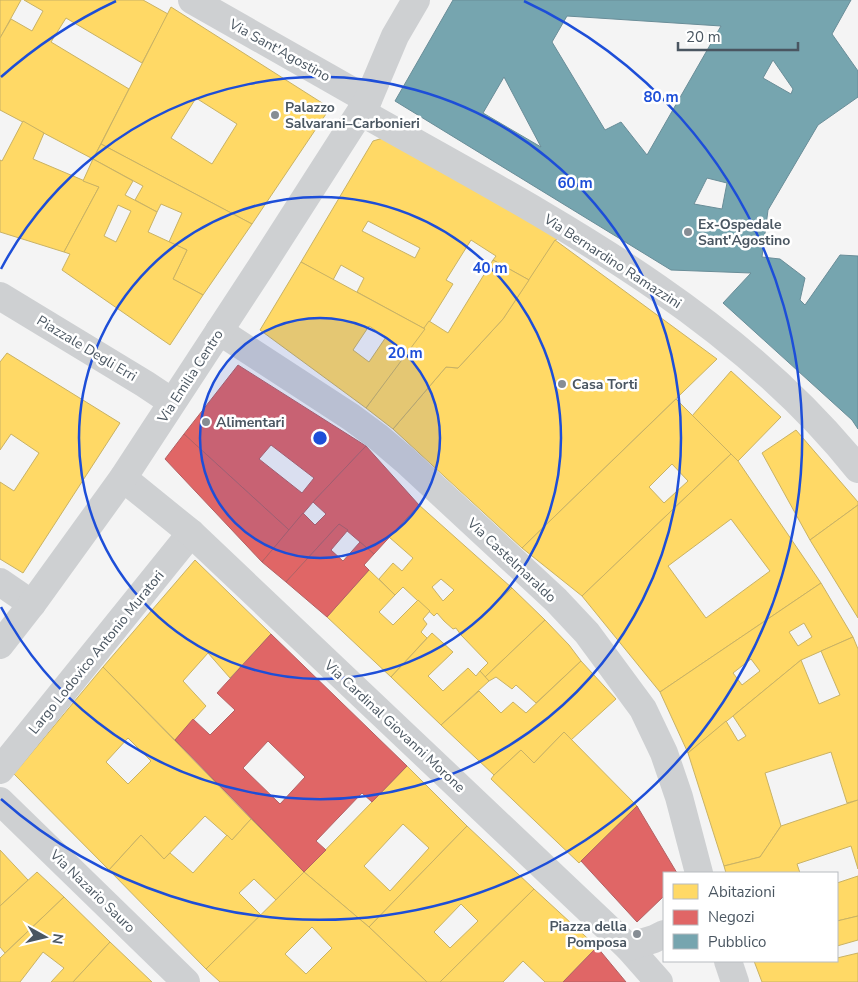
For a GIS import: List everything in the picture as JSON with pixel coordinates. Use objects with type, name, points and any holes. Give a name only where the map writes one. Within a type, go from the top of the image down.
[{"type":"street","name":"Via Sant'Agostino","points":[[192,0],[306,65],[364,106]]},
{"type":"street","name":"Via Emilia Centro","points":[[0,645],[123,478],[219,331],[364,106],[395,36],[416,0]]},
{"type":"street","name":"Via Bernardino Ramazzini","points":[[364,106],[582,237],[667,294],[762,369],[805,409],[858,469]]},
{"type":"street","name":"Piazzale Degli Erri","points":[[0,296],[172,402]]},
{"type":"street","name":"Via Castelmaraldo","points":[[219,331],[378,437],[556,600],[587,633],[643,709],[664,753],[679,797],[700,872]]},
{"type":"street","name":"Via Cardinal Giovanni Morone","points":[[123,478],[191,533],[628,947],[659,982]]},
{"type":"street","name":"Largo Lodovico Antonio Muratori","points":[[0,770],[191,533]]},
{"type":"street","points":[[0,582],[32,604]]},
{"type":"street","name":"Via Nazario Sauro","points":[[0,801],[186,982]]},
{"type":"street","points":[[628,947],[663,934]]},
{"type":"street","points":[[728,962],[735,982]]},
{"type":"building: Abitazioni","points":[[0,0],[21,0],[0,38]]},
{"type":"building: Abitazioni","points":[[24,0],[143,0],[168,14],[142,63],[66,18],[51,42],[129,89],[93,159],[0,110],[0,38],[11,19],[32,31],[43,11]]},
{"type":"building: Abitazioni","name":"Palazzo Salvarani–Carbonieri","points":[[171,7],[330,108],[252,224],[101,144]],"holes":[[[196,98],[237,124],[212,164],[171,138]]]},
{"type":"building: Abitazioni","points":[[23,121],[44,133],[33,159],[99,187],[64,252],[0,232],[0,160],[2,161]]},
{"type":"building: Abitazioni","points":[[390,136],[560,234],[529,280],[493,260],[496,256],[471,240],[446,280],[453,284],[425,329],[357,292],[364,278],[341,265],[333,280],[301,262],[373,141]],"holes":[[[368,221],[420,248],[415,258],[362,231]]]},
{"type":"building: Abitazioni","points":[[101,144],[252,224],[203,295],[173,279],[187,250],[169,242],[182,213],[161,204],[157,212],[135,200],[143,186],[93,159]]},
{"type":"building: Abitazioni","points":[[93,159],[133,181],[125,195],[157,212],[148,232],[187,250],[173,279],[203,295],[170,345],[62,270],[70,254],[64,252],[99,187],[83,181]],"holes":[[[118,205],[131,211],[116,242],[104,236]]]},
{"type":"building: Abitazioni","name":"Casa Torti","points":[[555,240],[717,359],[522,548],[393,429],[446,367],[458,368],[503,319]]},
{"type":"building: Abitazioni","points":[[493,260],[529,280],[503,319],[458,368],[446,367],[393,429],[366,408],[429,321],[448,333]]},
{"type":"building: Abitazioni","points":[[301,262],[425,329],[366,408],[260,330]],"holes":[[[369,326],[386,337],[369,362],[353,350]]]},
{"type":"building: Abitazioni","points":[[7,353],[120,423],[23,573],[0,559],[0,482],[14,491],[39,453],[11,434],[0,450],[0,362]]},
{"type":"building: Abitazioni","points":[[731,371],[781,417],[738,461],[692,416]]},
{"type":"building: Abitazioni","points":[[676,399],[731,454],[582,596],[522,548]],"holes":[[[672,464],[688,481],[664,503],[649,487]]]},
{"type":"building: Abitazioni","points":[[796,430],[858,502],[858,505],[810,540],[762,453]]},
{"type":"building: Abitazioni","points":[[731,454],[738,461],[821,583],[660,692],[582,596]],"holes":[[[731,519],[770,571],[706,618],[668,566]]]},
{"type":"building: Abitazioni","points":[[419,505],[512,588],[461,635],[456,628],[453,629],[437,613],[434,616],[403,587],[395,595],[379,579],[393,563],[402,571],[413,558],[389,537]],"holes":[[[441,579],[454,590],[443,601],[432,587]]]},
{"type":"building: Abitazioni","points":[[858,505],[858,618],[810,540]]},
{"type":"building: Abitazioni","points":[[195,560],[271,634],[230,678],[208,653],[183,681],[206,706],[175,740],[103,667]]},
{"type":"building: Abitazioni","points":[[369,570],[395,595],[379,612],[393,625],[418,600],[430,611],[423,619],[427,624],[421,632],[427,638],[391,677],[327,617]]},
{"type":"building: Abitazioni","points":[[821,583],[853,637],[801,660],[688,753],[660,692]],"holes":[[[804,623],[812,637],[798,646],[789,632]],[[751,659],[760,671],[742,685],[733,673]]]},
{"type":"building: Abitazioni","points":[[512,588],[545,620],[485,677],[480,671],[488,663],[461,635]]},
{"type":"building: Abitazioni","points":[[545,620],[569,645],[581,661],[536,703],[516,685],[512,689],[496,677],[489,681],[485,677]]},
{"type":"building: Abitazioni","points":[[432,633],[453,652],[428,676],[443,691],[468,668],[476,676],[480,671],[489,681],[441,725],[391,677]]},
{"type":"building: Abitazioni","points":[[853,637],[858,649],[858,800],[847,803],[831,752],[765,773],[781,826],[760,857],[724,866],[688,753],[726,721],[738,741],[746,736],[733,716],[801,660],[819,704],[840,695],[821,651]]},
{"type":"building: Abitazioni","points":[[581,661],[616,699],[571,740],[564,732],[534,763],[521,750],[494,775],[441,725],[479,691],[501,713],[513,702],[526,713]]},
{"type":"building: Abitazioni","points":[[103,667],[251,819],[232,840],[205,816],[164,859],[141,835],[109,870],[14,774]],"holes":[[[128,738],[151,761],[128,784],[106,762]]]},
{"type":"building: Abitazioni","points":[[564,732],[637,806],[579,863],[491,779],[521,750],[534,763]]},
{"type":"building: Abitazioni","points":[[407,766],[467,826],[369,927],[304,872]],"holes":[[[403,824],[429,848],[390,891],[364,866]]]},
{"type":"building: Abitazioni","points":[[858,800],[858,869],[851,846],[797,864],[800,872],[726,872],[724,866],[760,857],[781,826]]},
{"type":"building: Abitazioni","points":[[251,819],[304,872],[276,900],[254,879],[239,893],[261,915],[206,969],[109,870],[141,835],[164,859],[170,853],[193,873],[227,835],[232,840]]},
{"type":"building: Abitazioni","points":[[467,826],[534,889],[440,982],[427,982],[369,927]],"holes":[[[461,904],[478,921],[450,948],[434,932]]]},
{"type":"building: Abitazioni","points":[[0,850],[28,880],[0,906]]},
{"type":"building: Abitazioni","points":[[37,872],[64,897],[5,953],[0,947],[0,906]]},
{"type":"building: Abitazioni","points":[[304,872],[369,927],[427,982],[220,982],[206,969]],"holes":[[[312,927],[332,948],[306,974],[285,954]]]},
{"type":"building: Abitazioni","points":[[858,876],[858,916],[838,921],[838,883]]},
{"type":"building: Abitazioni","points":[[534,889],[597,947],[563,982],[545,982],[523,961],[503,982],[440,982]]},
{"type":"building: Abitazioni","points":[[64,897],[110,942],[73,982],[51,982],[64,968],[43,952],[20,982],[0,982],[0,958]]},
{"type":"building: Abitazioni","points":[[858,916],[858,940],[838,946],[838,921]]},
{"type":"building: Abitazioni","points":[[110,942],[152,982],[73,982]]},
{"type":"building: Abitazioni","points":[[858,953],[858,982],[762,982],[754,962],[838,962],[838,958]]},
{"type":"building: Negozi","points":[[238,365],[366,446],[289,530],[184,434]],"holes":[[[271,445],[314,478],[302,493],[259,459]]]},
{"type":"building: Negozi","points":[[184,434],[289,530],[262,562],[165,459]]},
{"type":"building: Negozi","points":[[366,446],[419,505],[374,554],[339,524],[286,582],[262,562],[303,513],[315,525],[326,514],[313,502]]},
{"type":"building: Negozi","points":[[339,524],[348,530],[331,550],[343,561],[360,542],[374,554],[364,565],[369,570],[327,617],[286,582]]},
{"type":"building: Negozi","points":[[271,634],[407,766],[372,802],[362,793],[316,841],[326,850],[304,872],[175,740],[193,719],[210,735],[235,710],[217,693]],"holes":[[[268,741],[305,777],[280,804],[243,768]]]},
{"type":"building: Negozi","points":[[637,806],[676,872],[663,872],[663,897],[637,922],[581,861]]},
{"type":"building: Negozi","points":[[597,947],[626,982],[563,982]]},
{"type":"building: Pubblico","name":"Ex-Ospedale Sant'Agostino","points":[[453,0],[851,0],[832,34],[858,71],[858,97],[818,125],[768,210],[762,257],[780,259],[805,278],[800,300],[805,305],[840,255],[858,256],[858,429],[852,420],[723,303],[751,273],[671,270],[395,101]],"holes":[[[567,16],[721,26],[647,155],[621,122],[605,130],[552,42]],[[773,60],[793,89],[791,94],[763,78]],[[504,77],[541,147],[483,113]],[[707,178],[727,183],[722,209],[694,204]]]},
{"type":"place","name":"Palazzo Salvarani–Carbonieri","points":[[275,115]]},
{"type":"place","name":"Ex-Ospedale Sant'Agostino","points":[[688,232]]},
{"type":"place","name":"Casa Torti","points":[[562,384]]},
{"type":"place","name":"Alimentari","points":[[206,422]]},
{"type":"place","name":"Piazza della Pomposa","points":[[637,934]]}]
